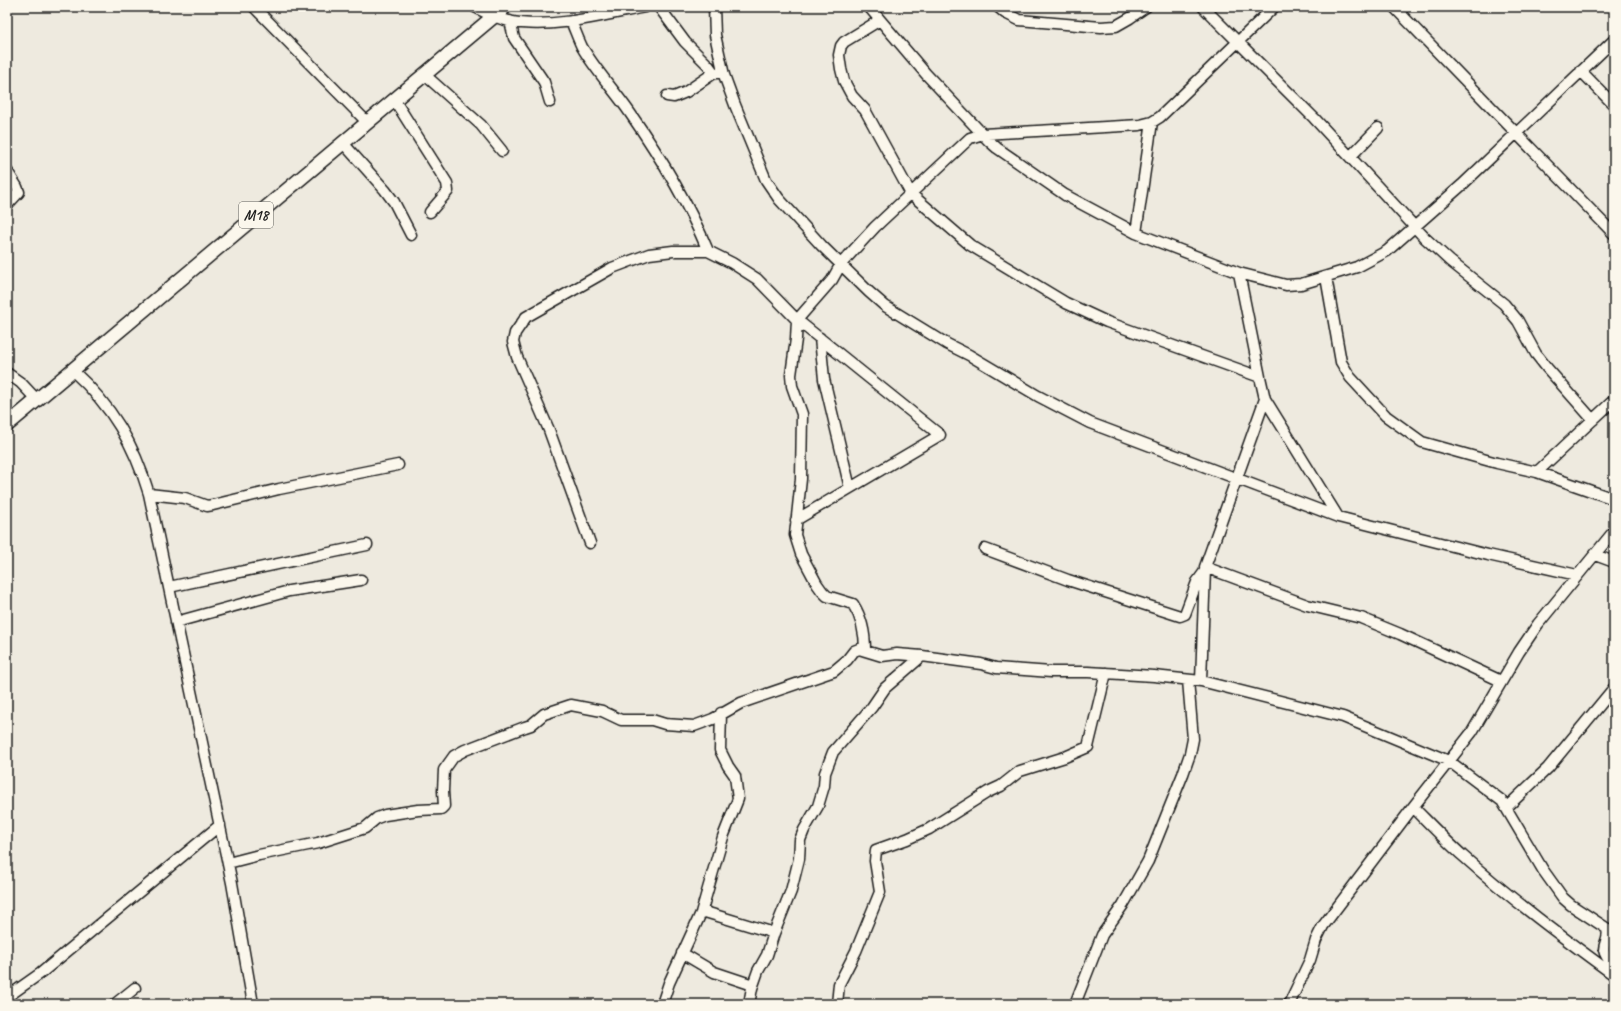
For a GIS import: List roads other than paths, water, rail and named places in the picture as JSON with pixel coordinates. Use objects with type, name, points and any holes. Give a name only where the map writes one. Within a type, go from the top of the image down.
[{"type":"main road","name":"M18","points":[[7,424],[36,399],[73,371],[279,195],[368,123],[505,7]]},
{"type":"street","points":[[254,7],[368,123]]},
{"type":"street","points":[[475,7],[494,16],[510,21],[531,24],[571,21],[645,7]]},
{"type":"street","points":[[659,7],[685,42],[708,65],[719,73]]},
{"type":"street","points":[[714,7],[719,73],[763,173],[772,189],[779,199],[822,246],[885,306],[924,331],[1038,396],[1090,423],[1338,517],[1488,555],[1577,575]]},
{"type":"street","points":[[869,7],[926,74],[997,148],[1066,195],[1136,233],[1239,273],[1286,285],[1301,284],[1357,267],[1387,251],[1517,134],[1614,40]]},
{"type":"street","points":[[1004,9],[1019,20],[1101,27],[1116,26],[1146,7]]},
{"type":"street","points":[[1202,7],[1314,118],[1415,226],[1450,261],[1504,304],[1518,321],[1536,354],[1546,368],[1593,420]]},
{"type":"street","points":[[865,650],[865,639],[859,614],[853,604],[827,596],[816,584],[795,535],[801,479],[802,414],[792,386],[791,375],[798,320],[832,280],[841,264],[875,227],[970,138],[983,134],[1140,125],[1152,122],[1160,117],[1274,7]]},
{"type":"street","points":[[1394,7],[1614,234]]},
{"type":"street","points":[[880,20],[844,42],[839,52],[841,69],[847,88],[865,110],[911,194],[970,244],[1066,303],[1114,325],[1260,377]]},
{"type":"street","points":[[510,21],[514,38],[544,82],[550,102]]},
{"type":"street","points":[[571,21],[581,46],[630,112],[653,148],[701,233],[708,251]]},
{"type":"street","points":[[1581,71],[1614,105]]},
{"type":"street","points":[[668,96],[674,97],[686,92],[719,73]]},
{"type":"street","points":[[425,75],[481,125],[502,151]]},
{"type":"street","points":[[395,100],[447,183],[448,191],[430,212]]},
{"type":"street","points":[[1136,233],[1152,122]]},
{"type":"street","points":[[1350,157],[1378,128]]},
{"type":"street","points":[[343,143],[394,202],[411,235]]},
{"type":"street","points":[[7,171],[17,187],[18,192],[7,205]]},
{"type":"street","points":[[590,543],[549,430],[517,357],[512,342],[515,332],[526,317],[612,268],[649,254],[673,251],[708,251],[732,263],[757,279],[798,320],[940,436],[796,520]]},
{"type":"street","points":[[1239,273],[1265,399],[1338,517]]},
{"type":"street","points":[[1326,277],[1341,362],[1350,377],[1386,416],[1422,442],[1497,463],[1537,472],[1614,499]]},
{"type":"street","points":[[820,338],[824,380],[850,488]]},
{"type":"street","points":[[73,371],[96,394],[118,423],[141,469],[169,587],[220,825],[254,1004]]},
{"type":"street","points":[[7,373],[36,399]]},
{"type":"street","points":[[985,548],[1068,580],[1180,616],[1185,614],[1196,582],[1205,569],[1265,399]]},
{"type":"street","points":[[1537,472],[1614,400]]},
{"type":"street","points":[[148,494],[185,498],[207,506],[302,484],[398,465]]},
{"type":"street","points":[[1289,1004],[1310,960],[1316,940],[1323,926],[1472,732],[1529,636],[1614,531]]},
{"type":"street","points":[[169,587],[367,544]]},
{"type":"street","points":[[1594,555],[1614,562]]},
{"type":"street","points":[[1201,681],[1205,569]]},
{"type":"street","points":[[1205,569],[1307,605],[1361,618],[1501,681]]},
{"type":"street","points":[[176,622],[289,591],[361,580]]},
{"type":"street","points":[[228,863],[318,843],[365,828],[377,818],[385,815],[441,808],[444,806],[444,770],[454,756],[465,750],[525,727],[544,714],[571,705],[602,711],[622,720],[652,720],[665,724],[694,726],[703,723],[741,703],[834,671],[847,660],[854,651],[859,649],[882,656],[897,654],[922,656],[974,663],[996,668],[1051,672],[1154,676],[1201,681],[1343,717],[1449,761],[1499,798],[1507,807],[1543,870],[1566,902],[1603,926],[1608,931],[1604,953],[1614,967]]},
{"type":"street","points":[[749,1004],[758,971],[767,955],[791,891],[799,859],[800,840],[818,806],[824,786],[825,773],[833,752],[872,707],[885,688],[922,656]]},
{"type":"street","points":[[837,1004],[839,984],[856,951],[880,892],[875,861],[876,850],[929,829],[988,792],[1001,786],[1020,771],[1065,757],[1088,747],[1106,673]]},
{"type":"street","points":[[1075,1004],[1102,935],[1123,905],[1148,861],[1190,754],[1192,739],[1188,680]]},
{"type":"street","points":[[1507,807],[1548,768],[1614,688]]},
{"type":"street","points":[[662,1004],[669,983],[701,913],[723,837],[738,799],[735,776],[720,750],[721,713]]},
{"type":"street","points":[[1413,807],[1454,848],[1514,900],[1614,975]]},
{"type":"street","points":[[7,997],[41,973],[220,825]]},
{"type":"street","points":[[701,913],[705,912],[774,933]]},
{"type":"street","points":[[682,953],[714,972],[753,985]]},
{"type":"street","points":[[115,1004],[135,988]]}]
